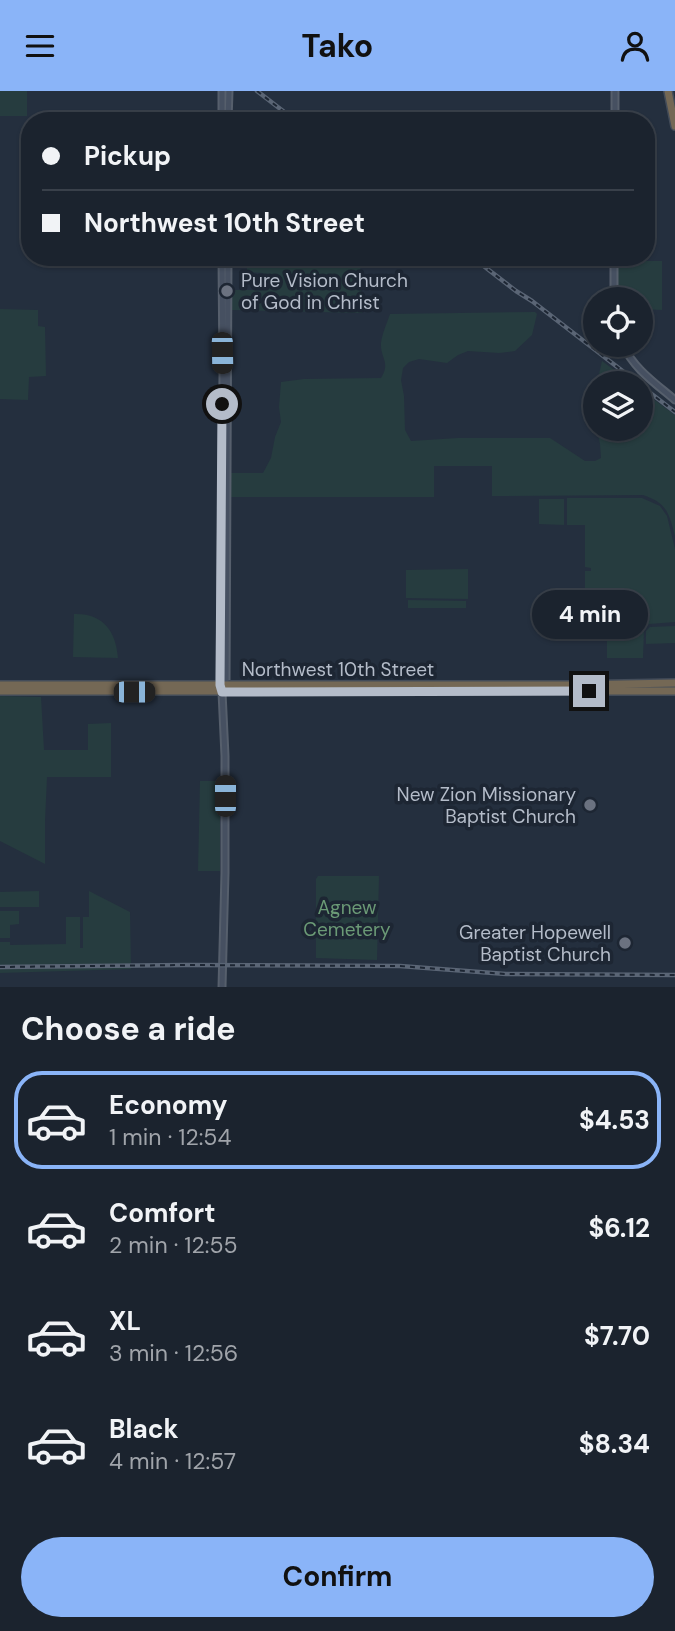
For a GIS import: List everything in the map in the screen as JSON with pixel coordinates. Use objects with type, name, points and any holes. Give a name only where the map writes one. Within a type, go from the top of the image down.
[{"type":"highway","points":[[668,91],[675,127]]},
{"type":"highway","name":"Northwest 10th Street","points":[[0,691],[44,688],[675,683]]},
{"type":"highway","name":"Northwest 10th Street","points":[[0,685],[44,688]]},
{"type":"highway","name":"Northwest 10th Street","points":[[223,687],[675,691]]},
{"type":"main road","points":[[222,91],[222,112]]},
{"type":"main road","points":[[228,112],[229,91]]},
{"type":"main road","points":[[615,91],[615,112]]},
{"type":"main road","points":[[222,266],[225,873],[222,987]]},
{"type":"main road","points":[[223,687],[228,266]]},
{"type":"main road","points":[[614,266],[614,287]]},
{"type":"main road","points":[[629,357],[640,372],[675,400]]},
{"type":"green space","points":[[0,91],[27,91],[27,112],[21,112],[21,116],[0,116]]},
{"type":"green space","points":[[655,261],[662,261],[662,310],[653,310],[653,287],[616,287],[616,266],[655,266]]},
{"type":"green space","points":[[247,266],[360,266],[362,313],[232,310],[232,290],[263,290],[263,273],[247,272]]},
{"type":"green space","points":[[0,309],[38,310],[38,326],[45,327],[46,376],[29,377],[28,400],[0,399]]},
{"type":"green space","points":[[390,314],[537,314],[532,335],[515,351],[468,351],[447,363],[419,359],[409,362],[403,368],[401,380],[405,430],[411,441],[550,438],[585,461],[595,461],[601,458],[599,441],[653,441],[653,399],[675,415],[675,536],[666,510],[643,495],[492,496],[492,466],[434,466],[434,497],[231,497],[231,473],[263,473],[271,458],[281,422],[281,382],[381,378],[385,364],[381,343]]},
{"type":"green space","points":[[602,361],[616,371],[600,371]]},
{"type":"green space","points":[[567,498],[642,498],[660,506],[667,516],[675,549],[675,622],[649,624],[644,629],[643,658],[607,658],[607,627],[585,627],[585,571],[591,571],[591,568],[585,567],[585,525],[567,525]]},
{"type":"green space","points":[[539,499],[564,499],[564,525],[539,524]]},
{"type":"green space","points":[[468,569],[468,599],[406,598],[406,570]]},
{"type":"green space","points":[[408,600],[466,601],[466,608],[408,608]]},
{"type":"green space","points":[[74,614],[93,617],[106,625],[117,648],[118,658],[73,657]]},
{"type":"green space","points":[[675,626],[675,643],[646,644],[646,631],[650,627]]},
{"type":"green space","points":[[0,696],[41,697],[44,750],[88,750],[88,724],[111,723],[111,777],[47,777],[45,864],[0,841]]},
{"type":"green space","points":[[200,781],[220,781],[220,871],[198,871]]},
{"type":"green space","name":"Agnew Cemetery","points":[[318,876],[379,876],[377,960],[316,958]]},
{"type":"green space","points":[[39,891],[39,907],[0,907],[0,892]]},
{"type":"green space","points":[[89,891],[130,912],[131,969],[0,973],[0,942],[10,942],[10,945],[66,944],[66,917],[80,917],[80,948],[83,948],[83,917],[89,917]]},
{"type":"green space","points":[[0,911],[19,911],[19,924],[10,925],[10,938],[0,938]]},
{"type":"railway","points":[[257,91],[284,112]]},
{"type":"railway","points":[[484,266],[622,371]]},
{"type":"railway","points":[[653,395],[675,412]]},
{"type":"railway","points":[[0,967],[400,966],[506,974],[675,975]]},
{"type":"place","name":"Pure Vision Church of God in Christ","points":[[227,291]]},
{"type":"place","name":"New Zion Missionary Baptist Church","points":[[590,805]]},
{"type":"place","name":"Greater Hopewell Baptist Church","points":[[625,943]]},
{"type":"route","points":[[222,404],[222,692],[589,691]]}]
